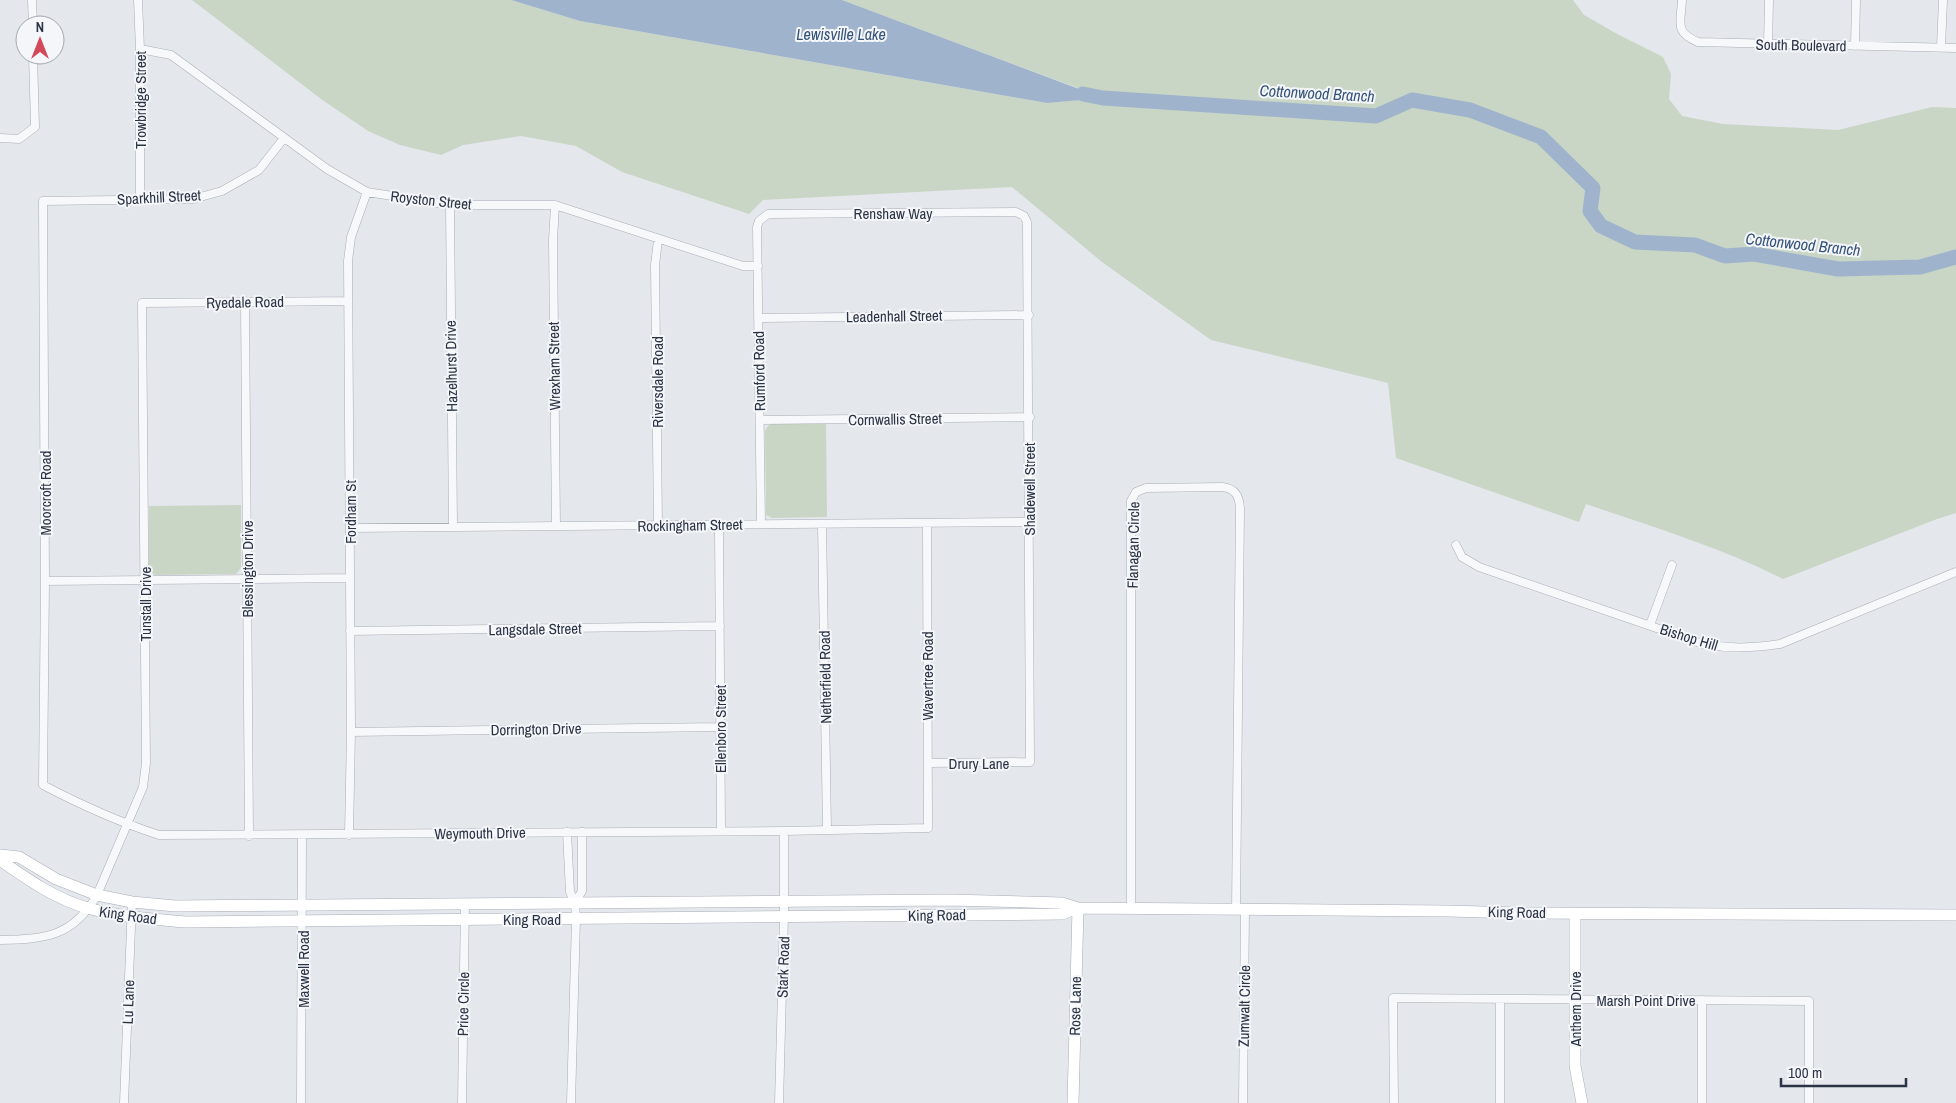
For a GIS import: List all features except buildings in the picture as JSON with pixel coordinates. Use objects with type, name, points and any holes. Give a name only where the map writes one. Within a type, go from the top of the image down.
[{"type":"street","points":[[32,0],[33,15]]},
{"type":"street","name":"Trowbridge Street","points":[[138,0],[140,49],[140,200]]},
{"type":"street","name":"South Boulevard","points":[[1682,0],[1681,27],[1685,36],[1698,42],[1956,48]]},
{"type":"street","points":[[1768,45],[1769,0]]},
{"type":"street","points":[[1855,46],[1856,0]]},
{"type":"street","points":[[1941,47],[1943,0]]},
{"type":"street","name":"Royston Street","points":[[140,49],[171,55],[327,169],[367,192],[450,205],[555,205],[742,266],[758,266]]},
{"type":"street","points":[[0,138],[19,139],[35,127],[33,65]]},
{"type":"street","name":"Sparkhill Street","points":[[43,201],[193,199],[222,191],[259,170],[284,138]]},
{"type":"street","name":"Fordham St","points":[[349,835],[351,732],[348,260],[350,244],[367,192]]},
{"type":"street","name":"Moorcroft Road","points":[[43,201],[45,581],[43,785]]},
{"type":"street","name":"Hazelhurst Drive","points":[[450,205],[453,527]]},
{"type":"street","name":"Wrexham Street","points":[[555,205],[552,240],[556,526]]},
{"type":"street","name":"Renshaw Way","points":[[762,218],[768,214],[1016,212],[1024,216]]},
{"type":"street","name":"Shadewell Street","points":[[1024,216],[1027,222],[1029,315],[1030,762]]},
{"type":"street","name":"Rumford Road","points":[[761,524],[757,227],[762,218]]},
{"type":"street","name":"Riversdale Road","points":[[658,240],[655,264],[658,525]]},
{"type":"street","name":"Ryedale Road","points":[[142,303],[348,301]]},
{"type":"street","name":"Blessington Drive","points":[[245,302],[249,836]]},
{"type":"street","name":"Tunstall Drive","points":[[0,940],[35,938],[59,933],[66,930],[89,909],[97,895],[143,787],[146,763],[142,303]]},
{"type":"street","name":"Leadenhall Street","points":[[758,318],[1029,315]]},
{"type":"street","name":"Cornwallis Street","points":[[760,420],[1030,417]]},
{"type":"street","name":"Flanagan Circle","points":[[1132,909],[1131,501],[1136,492],[1146,488],[1223,487],[1235,491],[1240,508],[1240,910]]},
{"type":"street","name":"Rockingham Street","points":[[350,528],[1029,522]]},
{"type":"street","name":"Netherfield Road","points":[[822,524],[827,830]]},
{"type":"street","name":"Wavertree Road","points":[[927,524],[928,828]]},
{"type":"street","name":"Ellenboro Street","points":[[719,525],[721,832]]},
{"type":"street","name":"Bishop Hill","points":[[1456,545],[1462,557],[1479,566],[1703,644],[1727,648],[1780,644],[1956,572]]},
{"type":"street","points":[[1650,625],[1672,565]]},
{"type":"street","points":[[45,581],[350,578]]},
{"type":"street","name":"Langsdale Street","points":[[350,631],[720,626]]},
{"type":"street","name":"Dorrington Drive","points":[[351,732],[720,726]]},
{"type":"street","name":"Drury Lane","points":[[928,763],[1030,762]]},
{"type":"street","name":"Weymouth Drive","points":[[43,785],[127,825],[159,835],[784,832],[928,828]]},
{"type":"street","points":[[567,832],[570,892],[575,903],[576,919],[571,1103]]},
{"type":"street","points":[[575,903],[582,891],[582,832]]},
{"type":"street","name":"Stark Road","points":[[779,1103],[784,917],[784,832]]},
{"type":"street","name":"Maxwell Road","points":[[302,835],[302,1103]]},
{"type":"street","name":"King Road","points":[[0,855],[19,857],[56,879],[97,895],[132,902],[175,906],[950,900],[1062,903],[1078,908],[1132,909],[1956,915]]},
{"type":"street","name":"King Road","points":[[0,860],[32,883],[89,909],[130,917],[186,922],[1062,914],[1078,908]]},
{"type":"street","points":[[886,900],[887,916]]},
{"type":"street","name":"Lu Lane","points":[[124,1103],[132,902]]},
{"type":"street","points":[[638,918],[640,902]]},
{"type":"street","name":"Price Circle","points":[[462,1103],[464,904]]},
{"type":"street","name":"Rose Lane","points":[[1073,1103],[1078,908]]},
{"type":"street","name":"Zumwalt Circle","points":[[1240,910],[1243,1103]]},
{"type":"street","name":"Anthem Drive","points":[[1575,913],[1575,1066],[1582,1103]]},
{"type":"street","name":"Marsh Point Drive","points":[[1394,1103],[1393,998],[1809,1001],[1809,1103]]},
{"type":"street","points":[[1500,999],[1500,1103]]},
{"type":"street","points":[[1702,1000],[1702,1103]]},
{"type":"green space","points":[[192,0],[511,0],[580,21],[1047,103],[1102,97],[842,0],[1573,0],[1584,15],[1663,57],[1671,74],[1669,99],[1682,116],[1723,124],[1838,130],[1932,107],[1956,108],[1956,513],[1783,579],[1711,547],[1586,504],[1579,522],[1396,458],[1388,383],[1211,340],[1102,262],[1012,187],[763,200],[749,214],[622,172],[576,146],[521,136],[463,145],[441,155],[400,145],[368,131],[321,99]]},
{"type":"green space","points":[[771,424],[826,424],[827,517],[772,518],[766,515],[765,431]]},
{"type":"green space","points":[[241,505],[241,568],[236,574],[155,575],[149,571],[149,506]]},
{"type":"water","name":"Lewisville Lake","points":[[511,0],[842,0],[1103,98],[1047,103],[580,21]]},
{"type":"waterway","name":"Cottonwood Branch","points":[[1083,94],[1103,98],[1376,116],[1412,100],[1470,110],[1541,137],[1593,188],[1590,211],[1601,226],[1635,242],[1695,245],[1725,256],[1754,254],[1838,269],[1920,267],[1956,257]]}]
